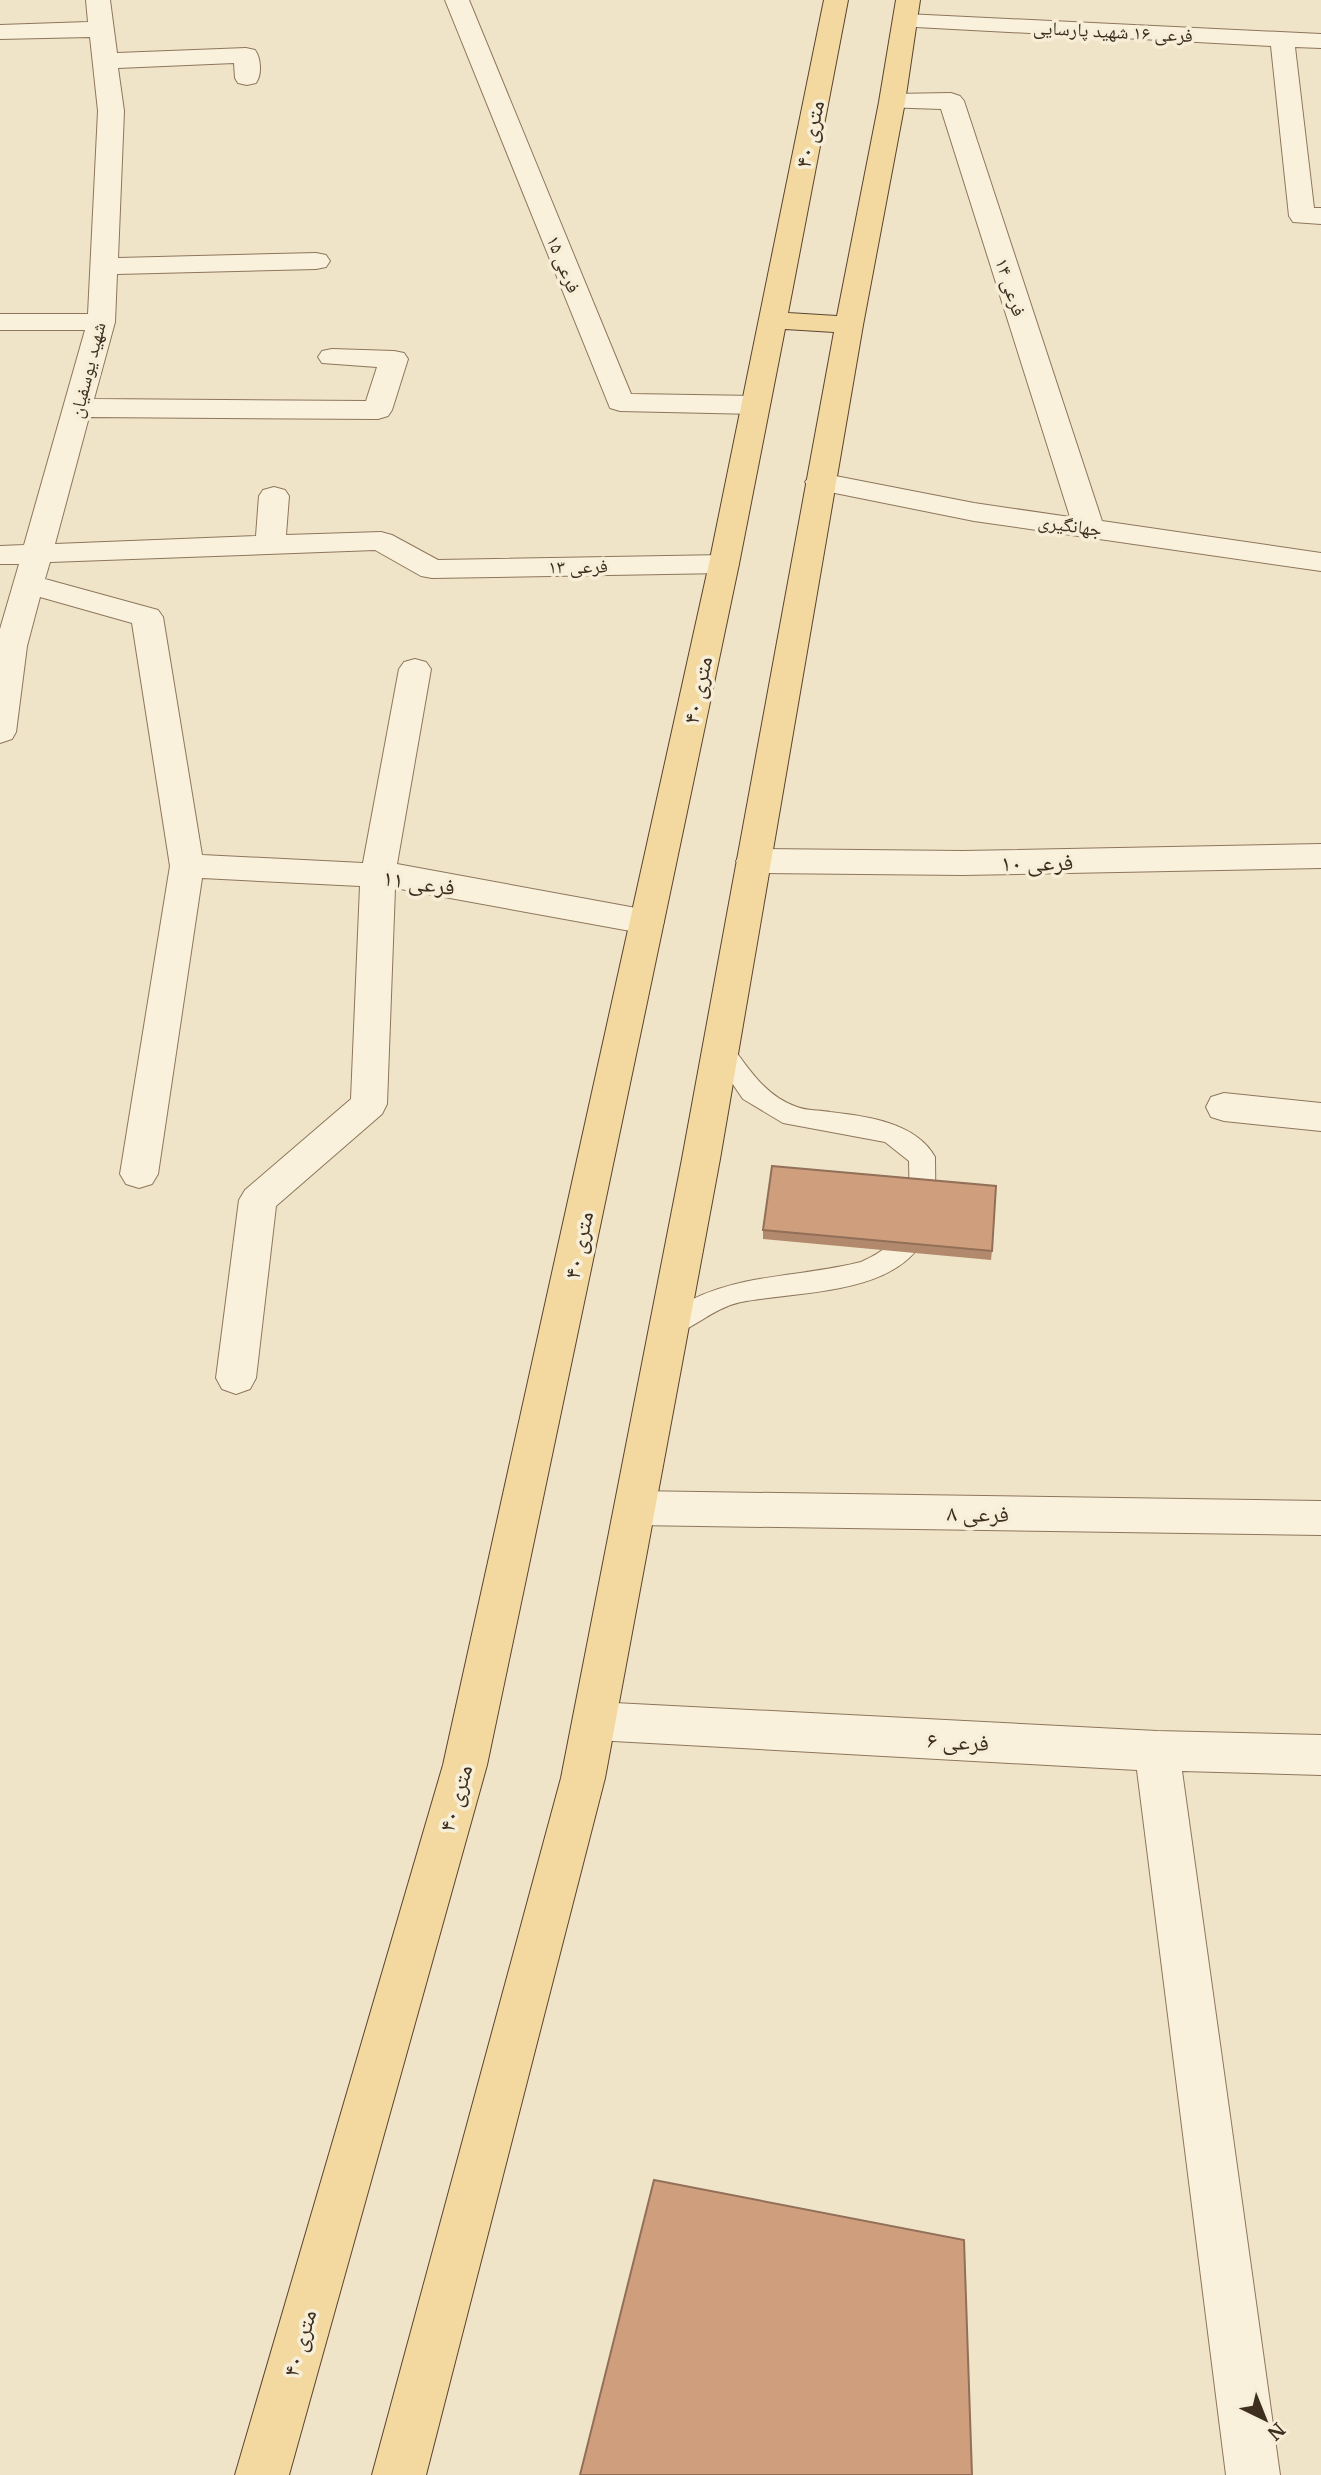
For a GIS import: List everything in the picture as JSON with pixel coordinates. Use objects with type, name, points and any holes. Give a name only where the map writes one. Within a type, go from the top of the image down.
[{"type":"main road","name":"۴۰ متری","points":[[262,2475],[465,1765],[724,564],[836,0]]},
{"type":"main road","points":[[399,2475],[583,1778],[595,1721],[720,1048],[907,11]]},
{"type":"main road","points":[[771,320],[849,325]]},
{"type":"street","name":"شهید یوسفیان","points":[[0,732],[11,646],[101,322],[111,111],[98,0]]},
{"type":"street","name":"فرعی ۱۵","points":[[457,0],[620,402],[756,405]]},
{"type":"street","name":"فرعی ۱۶ شهید پارسایی","points":[[907,11],[1321,41]]},
{"type":"street","points":[[0,32],[102,29]]},
{"type":"street","points":[[1282,39],[1298,80],[1302,216],[1321,216]]},
{"type":"street","points":[[105,61],[246,55],[247,78]]},
{"type":"street","name":"فرعی ۱۴","points":[[892,102],[951,102],[1089,528]]},
{"type":"street","points":[[104,266],[316,261]]},
{"type":"street","points":[[0,322],[101,322]]},
{"type":"street","points":[[78,408],[377,410],[394,359],[332,358]]},
{"type":"street","name":"جهانگیری","points":[[820,482],[974,512],[1321,562]]},
{"type":"street","points":[[34,570],[270,546],[274,496]]},
{"type":"street","name":"فرعی ۱۳","points":[[270,546],[381,541],[432,569],[724,564]]},
{"type":"street","points":[[0,555],[147,617],[187,866],[139,1174]]},
{"type":"street","points":[[236,1378],[257,1200],[369,1104],[378,875],[415,668]]},
{"type":"street","name":"فرعی ۱۰","points":[[753,860],[963,863],[1321,856]]},
{"type":"street","name":"فرعی ۱۱","points":[[187,866],[378,875],[647,922]]},
{"type":"street","points":[[1224,1107],[1321,1116]]},
{"type":"street","name":"فرعی ۸","points":[[635,1508],[1321,1518]]},
{"type":"street","name":"فرعی ۶","points":[[595,1721],[1157,1751],[1321,1755]]},
{"type":"street","points":[[1157,1751],[1253,2475]]},
{"type":"lane","points":[[669,1326],[719,1298],[820,1281],[878,1267],[904,1249],[921,1216],[922,1157],[893,1134],[846,1123],[792,1116],[752,1093],[720,1048]]},
{"type":"building","points":[[772,1166],[996,1186],[992,1251],[763,1230]]},
{"type":"building","points":[[654,2180],[964,2240],[972,2475],[580,2475]]}]
